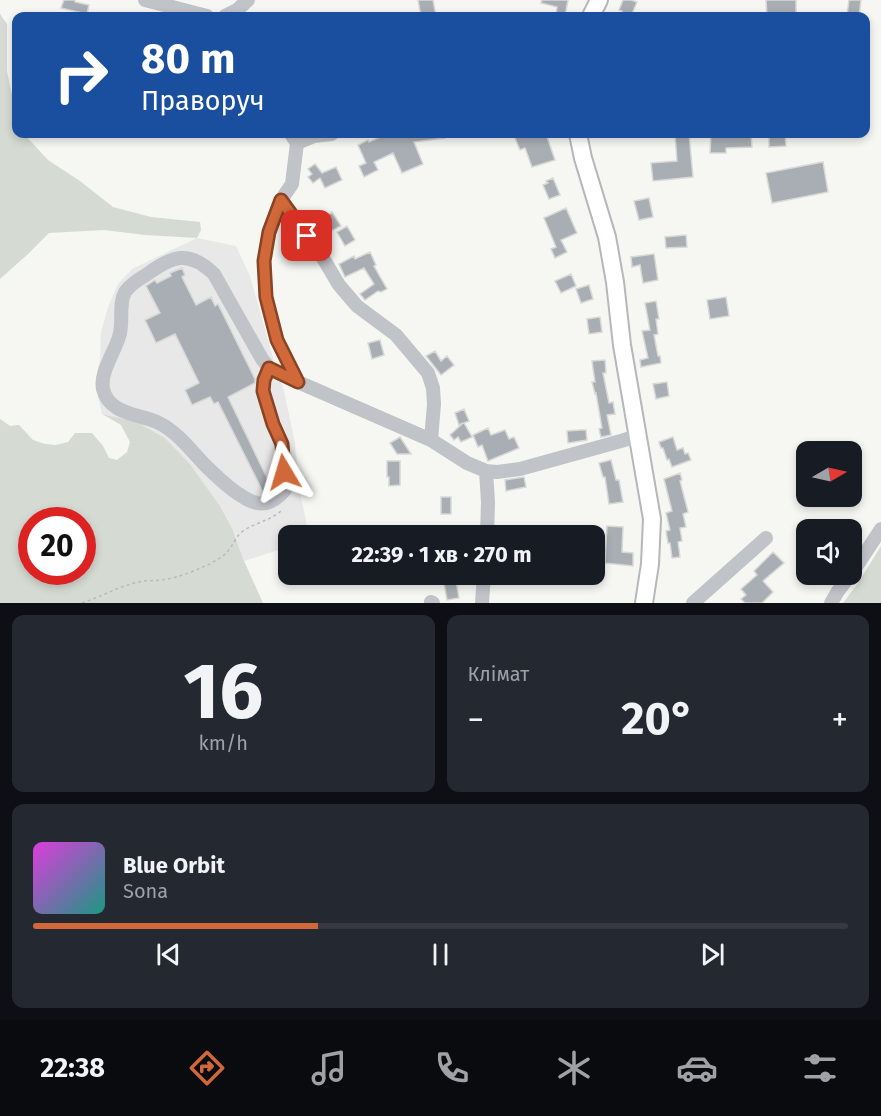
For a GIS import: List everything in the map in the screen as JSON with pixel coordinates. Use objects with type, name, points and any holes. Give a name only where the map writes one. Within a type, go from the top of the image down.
[{"type":"main road","points":[[579,138],[609,248],[621,345],[652,519],[645,603]]},
{"type":"street","points":[[145,0],[192,12]]},
{"type":"street","points":[[233,12],[248,0]]},
{"type":"street","points":[[294,138],[292,184],[281,200],[269,232],[264,261],[266,297],[277,340],[298,382]]},
{"type":"street","points":[[281,200],[339,285],[357,306],[396,335],[428,373],[433,388],[434,404],[431,440]]},
{"type":"street","points":[[269,368],[264,380],[263,391],[282,444],[285,490],[278,498],[268,503],[258,504],[245,499],[226,485],[182,439],[159,423],[121,410],[109,401],[104,392],[105,370],[120,335],[125,292],[159,265],[172,259],[183,258],[205,265],[214,274],[269,368],[431,440],[467,463],[486,471],[520,469],[637,435]]},
{"type":"street","points":[[486,471],[487,525]]},
{"type":"street","points":[[862,558],[881,529]]},
{"type":"street","points":[[693,603],[766,538]]},
{"type":"street","points":[[482,603],[483,585]]},
{"type":"street","points":[[831,603],[843,585]]},
{"type":"path","points":[[82,603],[140,581],[163,580],[180,576],[212,562],[231,548],[242,532],[271,519],[283,510]]},
{"type":"shaded area","points":[[0,14],[7,24],[7,71],[12,95],[12,138],[28,138],[48,160],[113,207],[151,217],[200,222],[201,230],[197,238],[104,230],[49,233],[0,279]]},
{"type":"shaded area","points":[[197,238],[236,246],[250,276],[284,391],[295,443],[299,488],[307,525],[278,525],[278,550],[244,561],[232,528],[220,506],[190,464],[165,438],[137,422],[102,414],[95,383],[100,361],[101,332],[118,284],[132,269]]},
{"type":"shaded area","points":[[102,414],[137,422],[165,438],[190,464],[220,506],[232,528],[263,603],[0,603],[0,419],[10,426],[19,425],[33,440],[45,444],[56,445],[68,442],[75,433],[92,433],[109,458],[117,460],[127,452],[130,442],[121,425]]},
{"type":"shaded area","points":[[881,546],[881,603],[843,603],[856,585],[862,585],[862,577]]},
{"type":"building","points":[[64,0],[75,0],[75,2],[89,5],[87,12],[61,8]]},
{"type":"building","points":[[418,0],[433,0],[435,12],[420,12]]},
{"type":"building","points":[[542,0],[568,0],[566,12],[556,12],[557,7],[541,3]]},
{"type":"building","points":[[623,0],[637,2],[633,12],[619,10]]},
{"type":"building","points":[[766,0],[796,0],[796,12],[767,12]]},
{"type":"building","points":[[849,0],[861,0],[860,12],[847,12]]},
{"type":"building","points":[[378,138],[445,138],[414,142],[423,164],[402,173],[393,153],[374,162],[378,170],[364,177],[359,166],[366,163],[358,145],[368,140],[369,142]]},
{"type":"building","points":[[515,138],[547,138],[555,160],[532,167],[525,148],[520,150]]},
{"type":"building","points":[[675,138],[689,138],[693,177],[653,181],[651,163],[677,161]]},
{"type":"building","points":[[711,138],[751,138],[752,147],[726,148],[726,153],[710,153]]},
{"type":"building","points":[[769,138],[785,138],[786,146],[769,147]]},
{"type":"building","points":[[823,162],[828,192],[772,203],[766,173]]},
{"type":"building","points":[[315,164],[322,173],[336,167],[342,180],[325,188],[320,178],[313,183],[308,177],[312,174],[308,169]]},
{"type":"building","points":[[553,178],[560,195],[549,199],[543,185]]},
{"type":"building","points":[[649,198],[653,217],[639,220],[634,201]]},
{"type":"building","points":[[566,208],[577,233],[561,240],[567,252],[555,258],[551,249],[556,247],[544,218]]},
{"type":"building","points":[[332,212],[341,226],[329,232],[321,219]]},
{"type":"building","points":[[347,226],[355,240],[345,246],[337,232]]},
{"type":"building","points":[[686,235],[687,247],[666,248],[665,237]]},
{"type":"building","points":[[370,252],[376,265],[374,266],[387,289],[378,291],[365,300],[360,294],[374,284],[364,268],[345,277],[339,264],[354,256],[355,259]]},
{"type":"building","points":[[654,254],[658,280],[643,283],[640,265],[632,267],[631,257]]},
{"type":"building","points":[[182,268],[185,275],[182,277],[196,305],[211,297],[215,306],[218,304],[255,379],[255,383],[228,397],[269,482],[275,479],[276,487],[266,494],[218,402],[214,404],[210,397],[192,405],[185,390],[199,383],[175,334],[156,343],[145,320],[160,313],[146,286],[155,280],[157,283],[171,276],[170,273]]},
{"type":"building","points":[[571,274],[576,286],[561,293],[555,281]]},
{"type":"building","points":[[589,285],[593,299],[581,303],[576,289]]},
{"type":"building","points":[[726,297],[729,316],[710,319],[707,300]]},
{"type":"building","points":[[656,301],[659,319],[656,319],[658,334],[654,335],[661,363],[641,367],[640,360],[648,358],[642,331],[650,330],[645,303]]},
{"type":"building","points":[[600,317],[602,332],[589,334],[587,319]]},
{"type":"building","points":[[380,340],[384,355],[372,359],[368,343]]},
{"type":"building","points":[[435,351],[441,361],[447,356],[454,365],[441,375],[426,356]]},
{"type":"building","points":[[605,360],[606,373],[603,373],[609,403],[613,402],[615,414],[607,415],[611,435],[601,437],[599,429],[602,428],[592,382],[595,382],[592,361]]},
{"type":"building","points":[[667,382],[669,396],[656,399],[653,384]]},
{"type":"building","points":[[464,409],[469,421],[464,423],[472,437],[461,442],[458,437],[454,440],[450,435],[463,423],[459,425],[455,413]]},
{"type":"building","points":[[488,428],[491,435],[505,430],[509,439],[514,437],[519,448],[488,461],[482,445],[478,447],[473,435]]},
{"type":"building","points":[[586,430],[587,440],[568,443],[567,431]]},
{"type":"building","points":[[400,437],[411,454],[397,454],[390,443]]},
{"type":"building","points":[[673,437],[677,450],[683,448],[691,460],[672,467],[659,442]]},
{"type":"building","points":[[611,460],[616,480],[619,480],[623,502],[609,504],[605,477],[603,477],[599,463]]},
{"type":"building","points":[[387,461],[400,461],[400,485],[389,486]]},
{"type":"building","points":[[680,473],[688,512],[683,514],[686,527],[680,528],[682,541],[678,542],[680,557],[672,558],[666,531],[670,530],[666,513],[672,511],[664,479]]},
{"type":"building","points":[[524,477],[526,487],[506,491],[505,480]]},
{"type":"building","points":[[441,497],[451,497],[451,514],[441,514]]},
{"type":"building","points":[[607,526],[623,527],[622,552],[633,553],[633,566],[605,563]]},
{"type":"building","points":[[773,552],[784,563],[763,581],[773,592],[762,603],[745,603],[741,599],[746,595],[741,589],[757,575],[754,571]]},
{"type":"building","points":[[444,585],[457,585],[459,598],[447,600]]},
{"type":"route","points":[[284,472],[282,444],[263,391],[264,380],[269,368],[298,382],[277,340],[266,297],[264,261],[269,232],[281,200],[307,236]]}]
